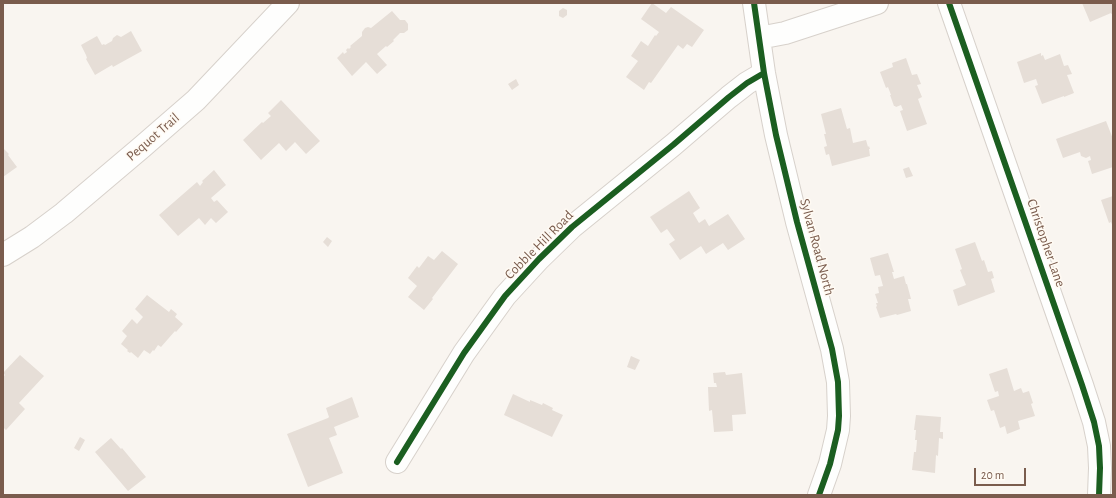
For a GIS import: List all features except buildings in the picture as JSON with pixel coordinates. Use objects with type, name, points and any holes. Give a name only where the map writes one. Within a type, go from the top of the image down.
[{"type":"street","name":"Pequot Trail","points":[[3,255],[32,237],[64,213],[196,100],[288,3]]},
{"type":"street","name":"Sylvan Road North","points":[[754,3],[764,73],[776,135],[797,222],[832,349],[838,382],[839,416],[837,437],[830,464],[819,495]]},
{"type":"street","points":[[759,38],[785,33],[877,3]]},
{"type":"street","name":"Christopher Lane","points":[[949,3],[1094,422],[1099,446],[1099,495]]},
{"type":"street","name":"Cobble Hill Road","points":[[397,462],[464,353],[505,296],[538,259],[572,227],[673,145],[729,97],[747,83],[764,73]]},
{"type":"cycle path","points":[[754,3],[764,73],[776,135],[797,222],[832,349],[838,382],[838,430],[830,464],[819,495]]},
{"type":"cycle path","points":[[949,3],[1094,422],[1099,446],[1099,495]]},
{"type":"cycle path","points":[[397,462],[464,353],[505,296],[539,259],[572,227],[673,145],[729,97],[747,83],[764,73]]}]
